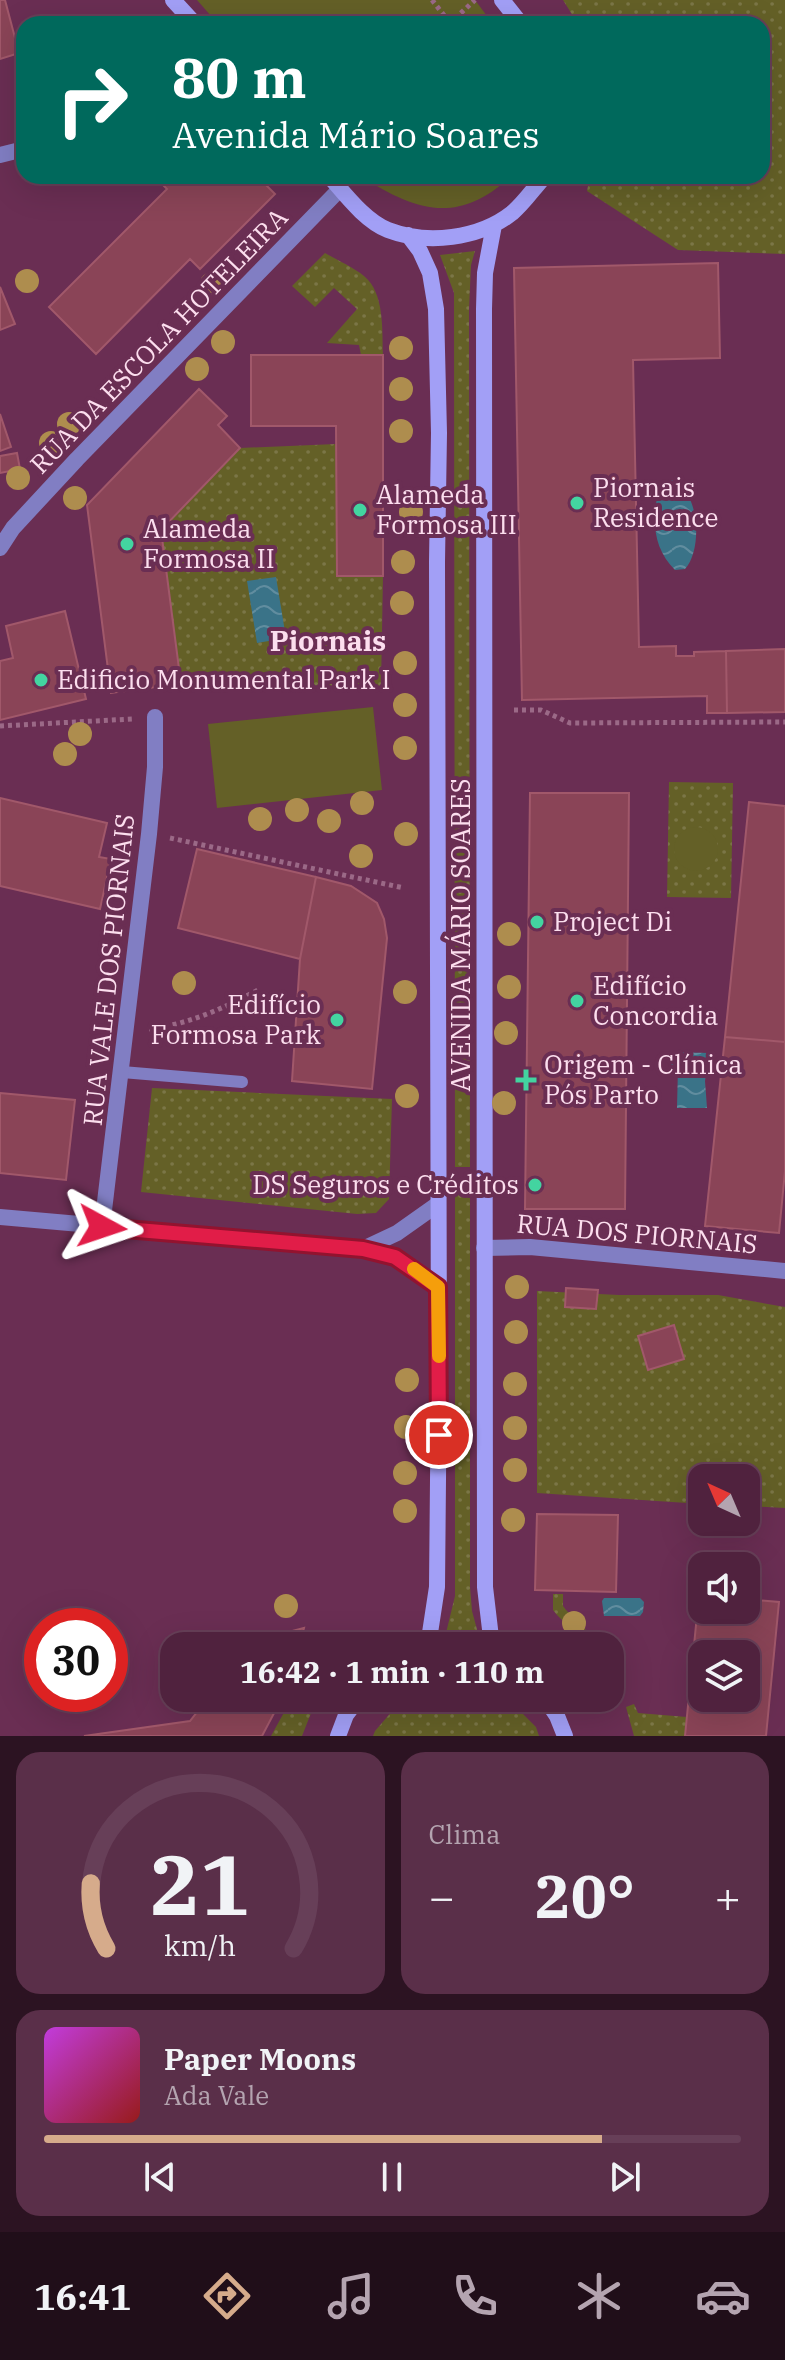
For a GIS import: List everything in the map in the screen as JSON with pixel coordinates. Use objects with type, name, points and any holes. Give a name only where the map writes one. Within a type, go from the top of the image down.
[{"type":"main road","points":[[173,0],[188,16]]},
{"type":"main road","points":[[502,0],[515,16]]},
{"type":"main road","points":[[336,184],[373,221],[387,229],[408,235],[451,238],[494,225],[514,212],[538,184]]},
{"type":"main road","name":"AVENIDA MÁRIO SOARES","points":[[490,1632],[485,1587],[484,309],[485,273],[494,225]]},
{"type":"main road","name":"AVENIDA MÁRIO SOARES","points":[[408,235],[430,273],[436,309],[439,433],[437,1587],[430,1632]]},
{"type":"main road","points":[[338,1736],[348,1712]]},
{"type":"main road","points":[[554,1712],[565,1736]]},
{"type":"street","name":"RUA DA ESCOLA HOTELEIRA","points":[[0,548],[6,532],[340,189]]},
{"type":"street","name":"RUA VALE DOS PIORNAIS","points":[[102,1227],[149,834],[155,767],[155,717]]},
{"type":"street","points":[[363,1249],[417,1221],[438,1204]]},
{"type":"street","points":[[0,1217],[363,1249],[395,1257],[438,1287]]},
{"type":"street","name":"RUA DOS PIORNAIS","points":[[484,1248],[530,1247],[785,1271]]},
{"type":"lane","points":[[122,1072],[242,1082]]},
{"type":"path","points":[[432,0],[445,16]]},
{"type":"path","points":[[458,16],[475,0]]},
{"type":"path","points":[[514,710],[541,710],[570,723],[785,722]]},
{"type":"path","points":[[0,726],[133,719]]},
{"type":"path","points":[[149,834],[404,888]]},
{"type":"path","points":[[149,1029],[177,1026],[218,1011],[260,989]]},
{"type":"shaded area","points":[[197,0],[475,0],[487,16],[211,16]]},
{"type":"shaded area","points":[[563,0],[785,0],[785,254],[678,250],[587,191],[588,184],[770,184],[770,16],[573,16]]},
{"type":"shaded area","points":[[374,184],[502,184],[473,202],[437,208],[419,205]]},
{"type":"shaded area","points":[[475,251],[471,265],[469,309],[470,1167],[455,1167],[454,293],[440,255]]},
{"type":"shaded area","points":[[325,253],[371,283],[381,313],[383,355],[361,355],[359,345],[327,343],[357,309],[334,288],[315,307],[292,286]]},
{"type":"shaded area","points":[[336,444],[337,575],[383,576],[381,686],[181,684],[161,530],[240,448]]},
{"type":"shaded area","points":[[373,707],[382,790],[217,808],[208,724]]},
{"type":"shaded area","points":[[669,782],[733,783],[731,898],[667,897]]},
{"type":"shaded area","points":[[696,827],[712,833],[718,849],[712,865],[696,871],[680,865],[674,849],[680,833]]},
{"type":"shaded area","points":[[152,1088],[392,1099],[389,1199],[376,1213],[357,1214],[141,1192]]},
{"type":"shaded area","points":[[455,1188],[470,1188],[470,1587],[478,1632],[446,1632],[455,1596]]},
{"type":"shaded area","points":[[537,1291],[718,1295],[785,1307],[785,1508],[760,1507],[760,1464],[688,1464],[688,1503],[537,1493]]},
{"type":"shaded area","points":[[553,1594],[563,1594],[563,1606],[588,1632],[574,1632],[553,1610]]},
{"type":"shaded area","points":[[634,1704],[638,1713],[687,1717],[685,1736],[634,1736],[626,1707]]},
{"type":"shaded area","points":[[284,1712],[311,1712],[302,1736],[271,1736]]},
{"type":"shaded area","points":[[391,1712],[521,1712],[536,1727],[539,1736],[373,1736]]},
{"type":"water","points":[[671,480],[688,495],[696,521],[694,548],[685,569],[675,570],[668,562],[656,534],[658,493]]},
{"type":"water","points":[[276,577],[286,638],[257,643],[247,581]]},
{"type":"water","points":[[671,1052],[709,1053],[705,1081],[707,1108],[677,1108],[678,1067],[671,1067]]},
{"type":"water","points":[[604,1598],[640,1598],[644,1602],[643,1612],[640,1616],[604,1616]]},
{"type":"building","points":[[0,0],[5,0],[16,42],[16,54],[0,59]]},
{"type":"building","points":[[162,184],[265,184],[275,194],[200,269],[190,259],[96,354],[49,307],[167,189]]},
{"type":"building","name":"Piornais Residence","points":[[718,263],[720,358],[633,360],[639,647],[676,646],[676,656],[726,651],[727,713],[707,713],[707,696],[522,700],[514,268]]},
{"type":"building","points":[[0,287],[15,324],[0,330]]},
{"type":"building","name":"Alameda Formosa III","points":[[251,355],[383,355],[383,576],[337,576],[336,426],[251,426]]},
{"type":"building","name":"Alameda Formosa II","points":[[199,389],[227,416],[218,425],[240,448],[161,530],[181,684],[111,693],[87,505]]},
{"type":"building","points":[[0,414],[11,447],[0,451]]},
{"type":"building","points":[[17,453],[20,469],[0,473],[0,456]]},
{"type":"building","name":"Edificio Monumental Park I","points":[[65,611],[86,699],[0,720],[0,661],[13,658],[6,626]]},
{"type":"building","points":[[785,649],[785,712],[727,713],[726,651]]},
{"type":"building","name":"Edifício Concordia","points":[[530,793],[629,793],[625,1209],[525,1209]]},
{"type":"building","points":[[0,798],[107,823],[99,857],[111,859],[100,909],[0,886]]},
{"type":"building","name":"Edifício Concordia","points":[[749,802],[785,806],[785,1042],[725,1037]]},
{"type":"building","name":"Edifício Formosa Park","points":[[197,849],[316,877],[300,959],[178,928]]},
{"type":"building","name":"Edifício Formosa Park","points":[[316,877],[351,886],[377,903],[384,919],[387,938],[372,1089],[292,1081],[300,959]]},
{"type":"building","name":"Edifício Concordia","points":[[725,1037],[785,1042],[785,1171],[779,1233],[705,1226]]},
{"type":"building","points":[[0,1093],[75,1100],[66,1180],[0,1173]]},
{"type":"building","points":[[566,1288],[598,1290],[596,1309],[565,1307]]},
{"type":"building","points":[[674,1325],[684,1359],[648,1370],[638,1336]]},
{"type":"building","points":[[537,1514],[618,1515],[616,1592],[535,1590]]},
{"type":"building","points":[[760,1600],[779,1602],[766,1736],[685,1736],[688,1706],[688,1712],[760,1712],[760,1640],[695,1640],[696,1624],[760,1624]]},
{"type":"building","points":[[197,1712],[275,1712],[262,1736],[84,1736],[190,1721]]},
{"type":"slow traffic","points":[[414,1269],[438,1287],[439,1356]]},
{"type":"place","name":"Piornais Residence","points":[[577,503]]},
{"type":"place","name":"Alameda Formosa III","points":[[360,510]]},
{"type":"place","name":"Alameda Formosa II","points":[[127,544]]},
{"type":"place","name":"Edificio Monumental Park I","points":[[41,680]]},
{"type":"place","name":"Project Di","points":[[537,922]]},
{"type":"place","name":"Edifício Concordia","points":[[577,1001]]},
{"type":"place","name":"Edifício Formosa Park","points":[[337,1020]]},
{"type":"place","name":"Origem - Clínica Pós Parto","points":[[526,1080]]},
{"type":"place","name":"DS Seguros e Créditos","points":[[535,1185]]},
{"type":"district","name":"Piornais","points":[[328,641]]},
{"type":"route","points":[[102,1227],[363,1249],[395,1257],[438,1287],[439,1435]]}]
